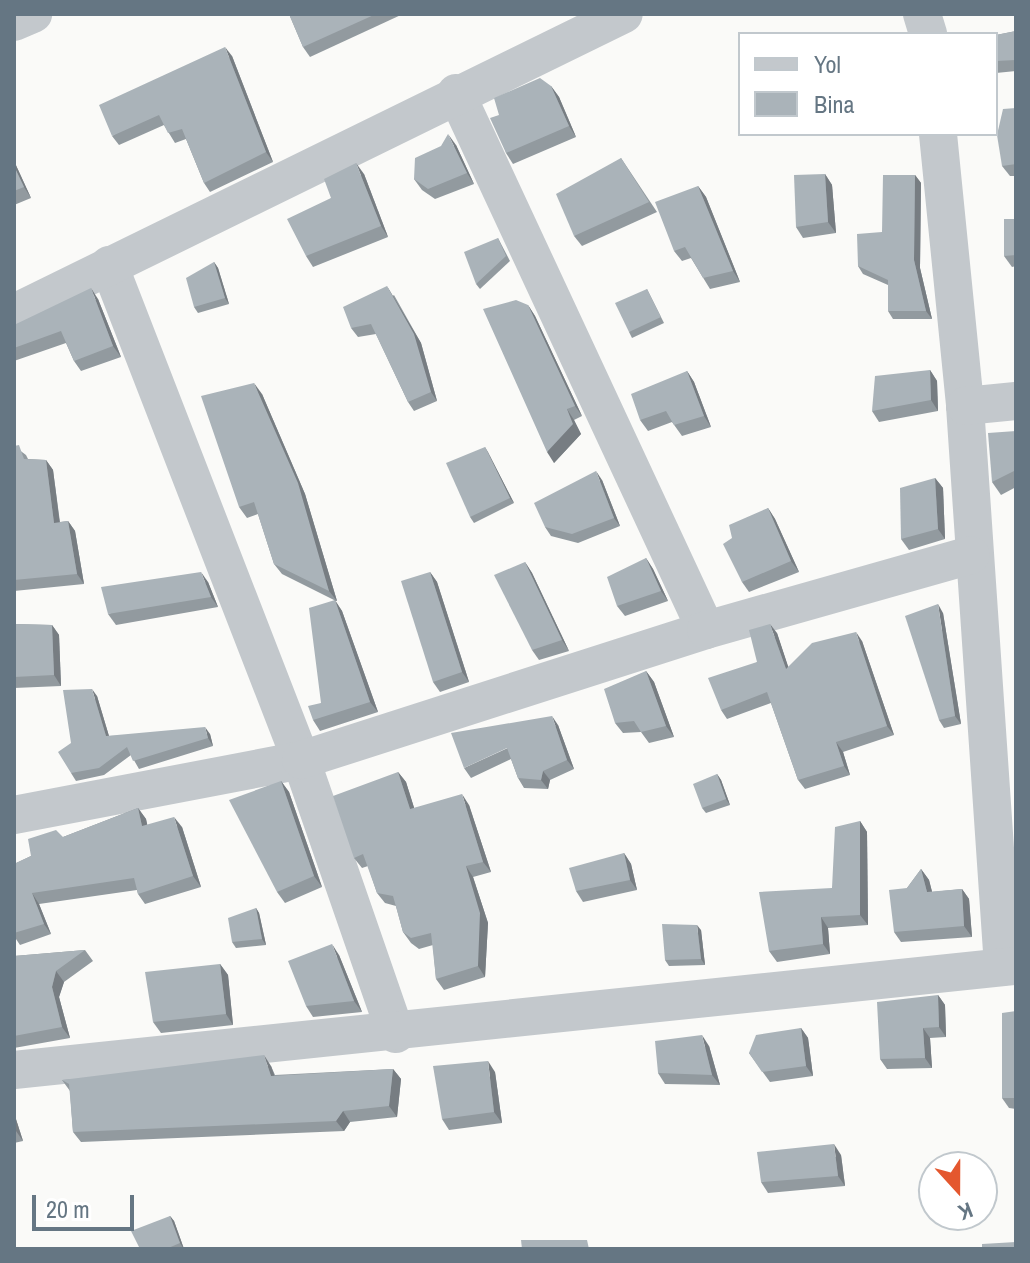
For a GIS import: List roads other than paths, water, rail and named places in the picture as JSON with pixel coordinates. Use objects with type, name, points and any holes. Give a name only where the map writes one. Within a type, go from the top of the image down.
[{"type":"street","points":[[14,22],[33,14]]},
{"type":"street","points":[[14,313],[456,93],[624,14]]},
{"type":"street","points":[[456,93],[706,630]]},
{"type":"street","points":[[14,1070],[396,1034],[1010,967],[971,555],[965,406],[938,136]]},
{"type":"street","points":[[109,265],[301,760],[396,1034]]},
{"type":"street","points":[[965,406],[1016,401]]},
{"type":"street","points":[[14,815],[301,760],[706,630],[971,555]]}]
